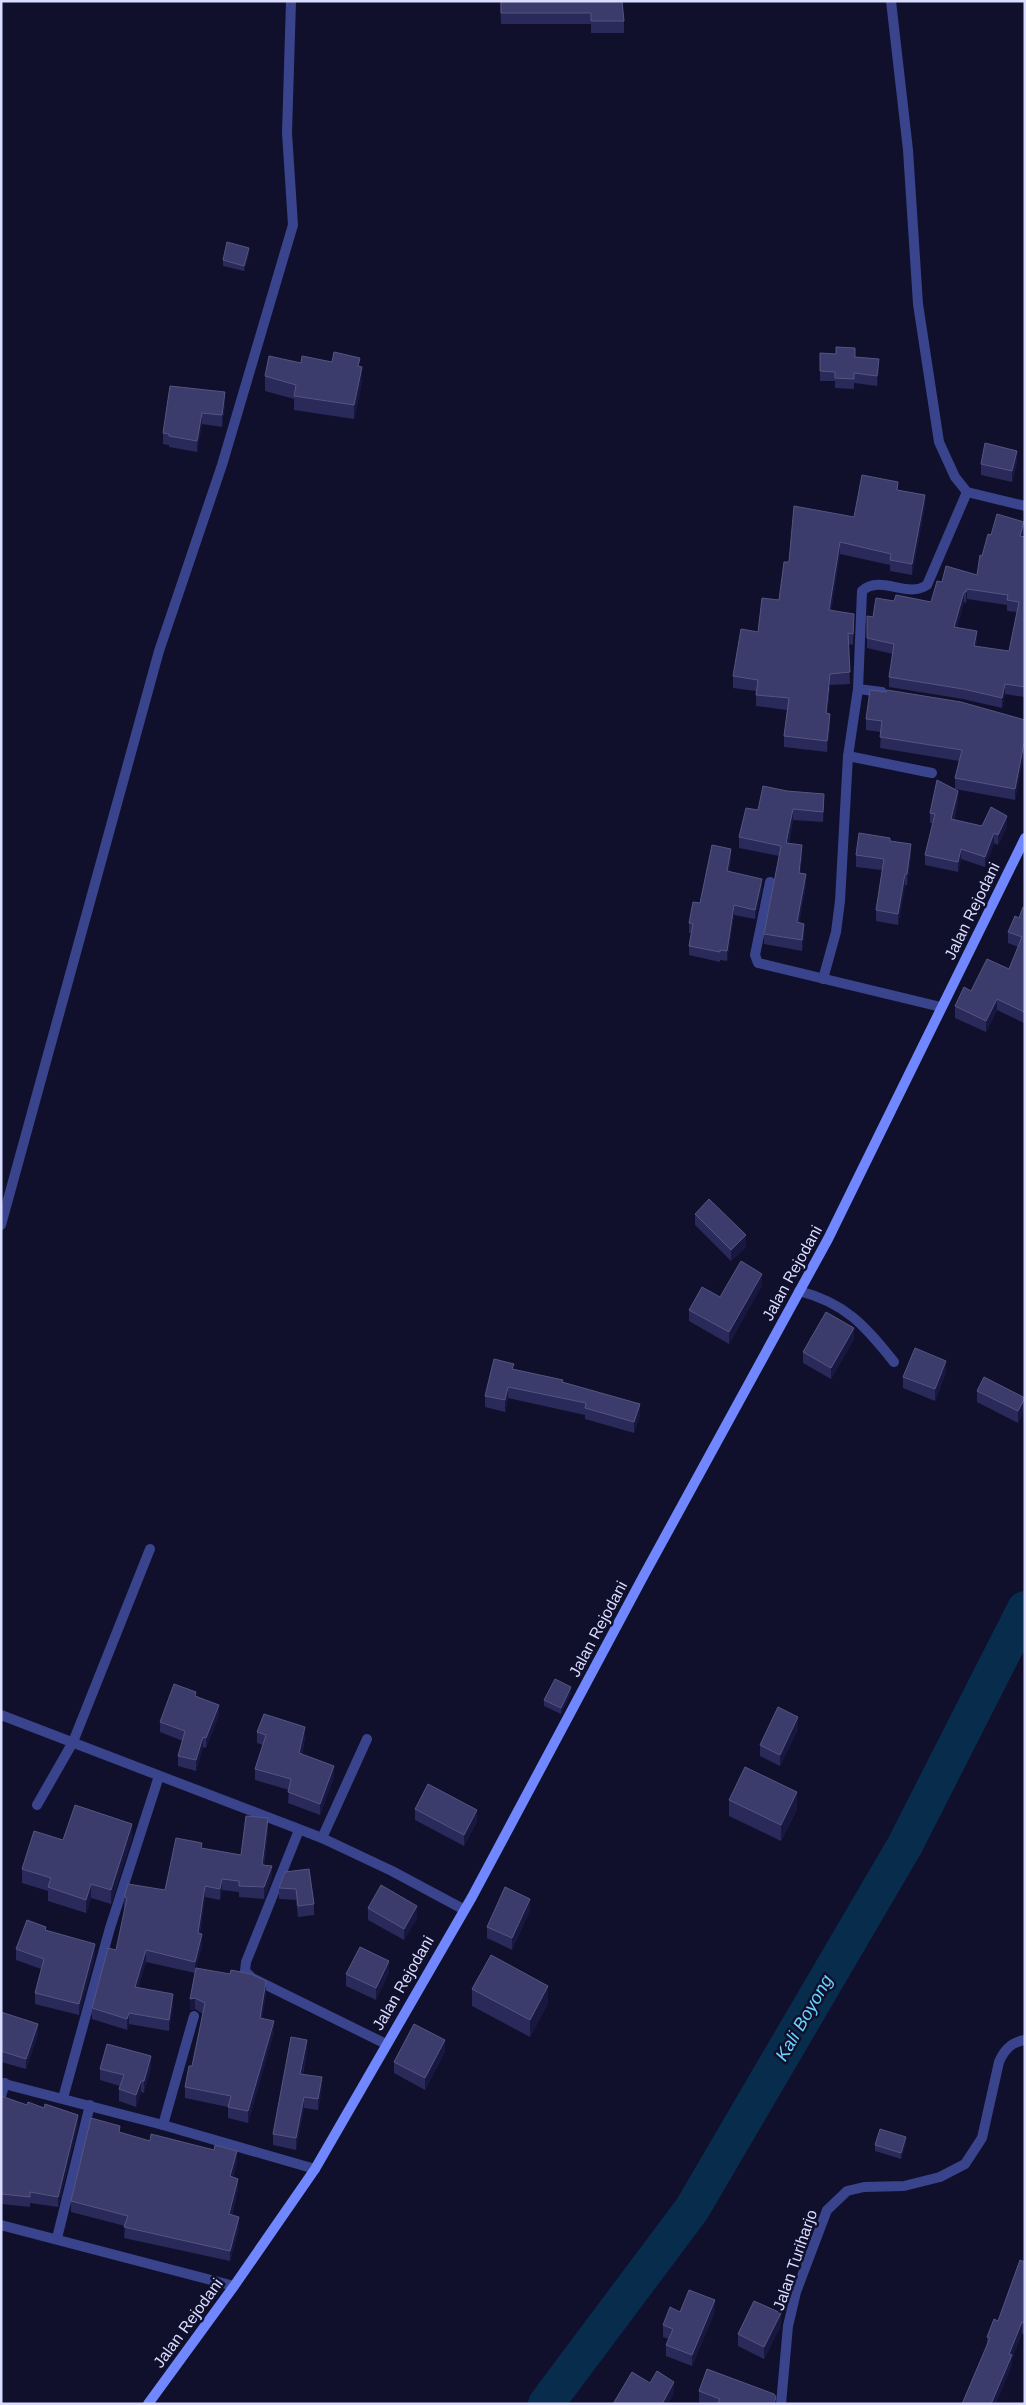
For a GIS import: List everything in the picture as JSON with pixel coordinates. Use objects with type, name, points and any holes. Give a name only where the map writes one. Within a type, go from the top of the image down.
[{"type":"main road","name":"Jalan Rejodani","points":[[148,2404],[234,2286],[315,2169],[472,1896],[799,1291],[812,1271],[1025,838]]},
{"type":"street","points":[[1,1225],[159,651],[222,465],[293,225],[287,133],[291,1]]},
{"type":"street","points":[[891,1],[908,150],[921,324],[939,442],[954,477],[967,492],[1025,506]]},
{"type":"street","points":[[823,979],[836,932],[840,901],[848,756],[858,689],[862,591],[872,585],[915,590],[927,585],[967,492]]},
{"type":"street","points":[[858,689],[893,694]]},
{"type":"street","points":[[848,756],[932,773]]},
{"type":"street","points":[[770,882],[756,960],[758,964],[941,1007]]},
{"type":"street","points":[[799,1291],[820,1296],[853,1316],[894,1362]]},
{"type":"street","points":[[37,1805],[73,1742],[150,1549]]},
{"type":"street","points":[[1,1715],[322,1838],[392,1871],[463,1910]]},
{"type":"street","points":[[322,1838],[367,1739]]},
{"type":"street","points":[[64,2098],[110,1928],[159,1776]]},
{"type":"street","points":[[299,1830],[246,1962],[246,1971],[252,1978],[386,2044]]},
{"type":"street","points":[[163,2124],[194,2016]]},
{"type":"street","name":"Jalan Turiharjo","points":[[781,2404],[785,2353],[796,2292],[827,2210],[847,2191],[864,2187],[904,2186],[940,2177],[965,2164],[982,2138],[999,2062],[1004,2051],[1012,2044],[1025,2040]]},
{"type":"street","points":[[1,2096],[3,2083],[163,2124],[315,2169]]},
{"type":"street","points":[[57,2238],[90,2105]]},
{"type":"street","points":[[1,2225],[57,2238],[234,2286]]},
{"type":"building","points":[[501,1],[622,1],[624,21],[591,21],[591,13],[501,13]]},
{"type":"building","points":[[227,242],[249,248],[244,266],[223,260]]},
{"type":"building","points":[[836,347],[855,348],[855,357],[879,359],[877,376],[854,373],[854,379],[835,378],[835,372],[820,371],[820,353],[836,354]]},
{"type":"building","points":[[334,352],[360,358],[358,366],[362,367],[354,405],[294,396],[296,385],[265,376],[269,356],[301,363],[302,356],[332,362]]},
{"type":"building","points":[[170,386],[225,392],[222,415],[202,413],[197,441],[169,436],[169,434],[163,433]]},
{"type":"building","points":[[985,443],[1017,451],[1012,471],[981,464]]},
{"type":"building","points":[[862,475],[898,482],[897,490],[925,495],[912,564],[890,560],[891,554],[840,542],[829,610],[854,614],[853,634],[848,633],[850,672],[830,674],[826,713],[830,714],[827,741],[784,736],[789,698],[756,695],[758,680],[733,676],[741,629],[758,632],[762,598],[779,600],[784,562],[789,562],[794,506],[854,517]]},
{"type":"building","points":[[997,514],[1024,522],[1020,536],[1025,537],[1025,687],[1005,684],[1002,698],[963,689],[889,677],[894,644],[867,638],[867,616],[873,617],[876,598],[894,601],[896,595],[931,602],[937,581],[942,582],[946,566],[977,575],[980,555],[982,556],[988,534],[991,535]],"holes":[[[967,589],[1008,595],[1007,600],[1019,602],[1009,651],[974,646],[977,631],[954,627],[964,592]]]},
{"type":"building","points":[[870,690],[886,692],[887,690],[961,702],[1025,720],[1025,743],[1015,789],[955,778],[962,750],[880,737],[882,721],[866,719]]},
{"type":"building","points":[[937,780],[958,791],[951,819],[982,826],[991,807],[1007,816],[998,835],[994,833],[985,857],[961,849],[958,862],[925,855],[935,814],[930,813]]},
{"type":"building","points":[[763,786],[787,791],[824,794],[823,812],[793,809],[786,843],[802,845],[799,873],[806,874],[797,922],[804,924],[802,940],[764,934],[781,846],[739,837],[746,808],[758,810]]},
{"type":"building","points":[[859,833],[890,838],[890,841],[911,844],[907,874],[905,874],[898,914],[876,910],[884,859],[856,855]]},
{"type":"building","points":[[712,845],[731,849],[727,871],[762,879],[755,910],[734,905],[727,951],[720,950],[720,952],[689,946],[693,924],[689,923],[693,902],[700,903]]},
{"type":"building","points":[[1023,907],[1025,908],[1024,1012],[997,999],[986,1021],[955,1006],[964,987],[971,991],[987,959],[1009,969],[1022,937],[1008,932],[1015,916],[1019,918]]},
{"type":"building","points":[[709,1199],[746,1235],[731,1250],[695,1214]]},
{"type":"building","points":[[741,1261],[762,1274],[729,1332],[689,1310],[702,1287],[720,1297]]},
{"type":"building","points":[[826,1312],[854,1328],[831,1368],[803,1352]]},
{"type":"building","points":[[915,1348],[946,1361],[935,1389],[903,1377]]},
{"type":"building","points":[[494,1359],[514,1364],[512,1369],[563,1380],[562,1382],[640,1404],[634,1422],[585,1408],[586,1403],[508,1387],[505,1400],[485,1396]]},
{"type":"building","points":[[984,1377],[1025,1398],[1018,1411],[977,1391]]},
{"type":"building","points":[[555,1679],[571,1687],[561,1708],[544,1700]]},
{"type":"building","points":[[174,1684],[196,1692],[195,1696],[219,1705],[206,1738],[203,1737],[196,1760],[178,1756],[185,1731],[160,1722]]},
{"type":"building","points":[[778,1707],[798,1717],[780,1755],[760,1745]]},
{"type":"building","points":[[264,1714],[305,1727],[299,1753],[334,1766],[320,1804],[288,1792],[291,1779],[255,1769],[266,1735],[257,1732]]},
{"type":"building","points":[[745,1767],[797,1792],[781,1825],[729,1800]]},
{"type":"building","points":[[428,1784],[477,1810],[464,1835],[415,1809]]},
{"type":"building","points":[[75,1805],[132,1824],[111,1890],[91,1884],[86,1900],[48,1887],[51,1878],[22,1869],[34,1831],[63,1840]]},
{"type":"building","points":[[246,1816],[268,1818],[262,1865],[272,1866],[264,1887],[239,1886],[239,1881],[222,1879],[220,1889],[205,1886],[198,1933],[202,1934],[195,1962],[146,1950],[135,1987],[173,1994],[169,2020],[129,2013],[127,2019],[92,2008],[108,1948],[116,1950],[127,1898],[124,1897],[128,1884],[165,1890],[176,1838],[202,1843],[201,1848],[241,1855]]},
{"type":"building","points":[[309,1869],[314,1904],[298,1906],[296,1889],[279,1888],[285,1872]]},
{"type":"building","points":[[381,1885],[417,1906],[404,1929],[368,1908]]},
{"type":"building","points":[[505,1887],[530,1899],[512,1938],[487,1927]]},
{"type":"building","points":[[27,1920],[46,1927],[45,1930],[95,1944],[79,2004],[35,1993],[44,1959],[16,1949]]},
{"type":"building","points":[[360,1947],[389,1961],[376,1988],[346,1974]]},
{"type":"building","points":[[491,1955],[548,1986],[530,2020],[472,1989]]},
{"type":"building","points":[[196,1968],[230,1974],[231,1970],[251,1974],[266,1981],[260,2018],[274,2021],[248,2111],[228,2107],[231,2096],[185,2087],[189,2066],[192,2066],[205,2003],[195,1998],[190,1999]]},
{"type":"building","points":[[1,2012],[38,2024],[26,2059],[1,2051]]},
{"type":"building","points":[[414,2024],[445,2040],[425,2078],[394,2062]]},
{"type":"building","points":[[291,2037],[307,2040],[300,2074],[322,2077],[318,2099],[304,2097],[296,2138],[273,2134]]},
{"type":"building","points":[[107,2044],[151,2056],[144,2081],[141,2081],[136,2095],[119,2089],[124,2075],[100,2069]]},
{"type":"building","points":[[1,2096],[27,2105],[28,2102],[44,2108],[45,2104],[78,2115],[58,2197],[30,2192],[30,2197],[2,2194],[1,2196]]},
{"type":"building","points":[[91,2118],[120,2126],[119,2132],[150,2141],[151,2134],[214,2150],[215,2145],[237,2151],[230,2176],[238,2179],[229,2214],[239,2217],[230,2251],[124,2227],[128,2216],[71,2201]]},
{"type":"building","points":[[880,2129],[906,2137],[901,2153],[875,2145]]},
{"type":"building","points":[[1020,2260],[1025,2262],[1025,2322],[1022,2322],[1009,2354],[1012,2355],[991,2404],[962,2404],[990,2338],[987,2337],[994,2319],[998,2321]]},
{"type":"building","points":[[689,2290],[715,2300],[692,2355],[666,2345],[673,2329],[663,2325],[670,2307],[680,2312]]},
{"type":"building","points":[[754,2301],[781,2313],[764,2347],[738,2334]]},
{"type":"building","points":[[707,2369],[774,2394],[776,2397],[774,2404],[717,2404],[720,2399],[699,2391]]},
{"type":"building","points":[[657,2371],[674,2382],[662,2404],[613,2404],[632,2372],[650,2383]]},
{"type":"waterway","name":"Kali Boyong","points":[[546,2404],[692,2209],[905,1845],[1025,1609]]}]
